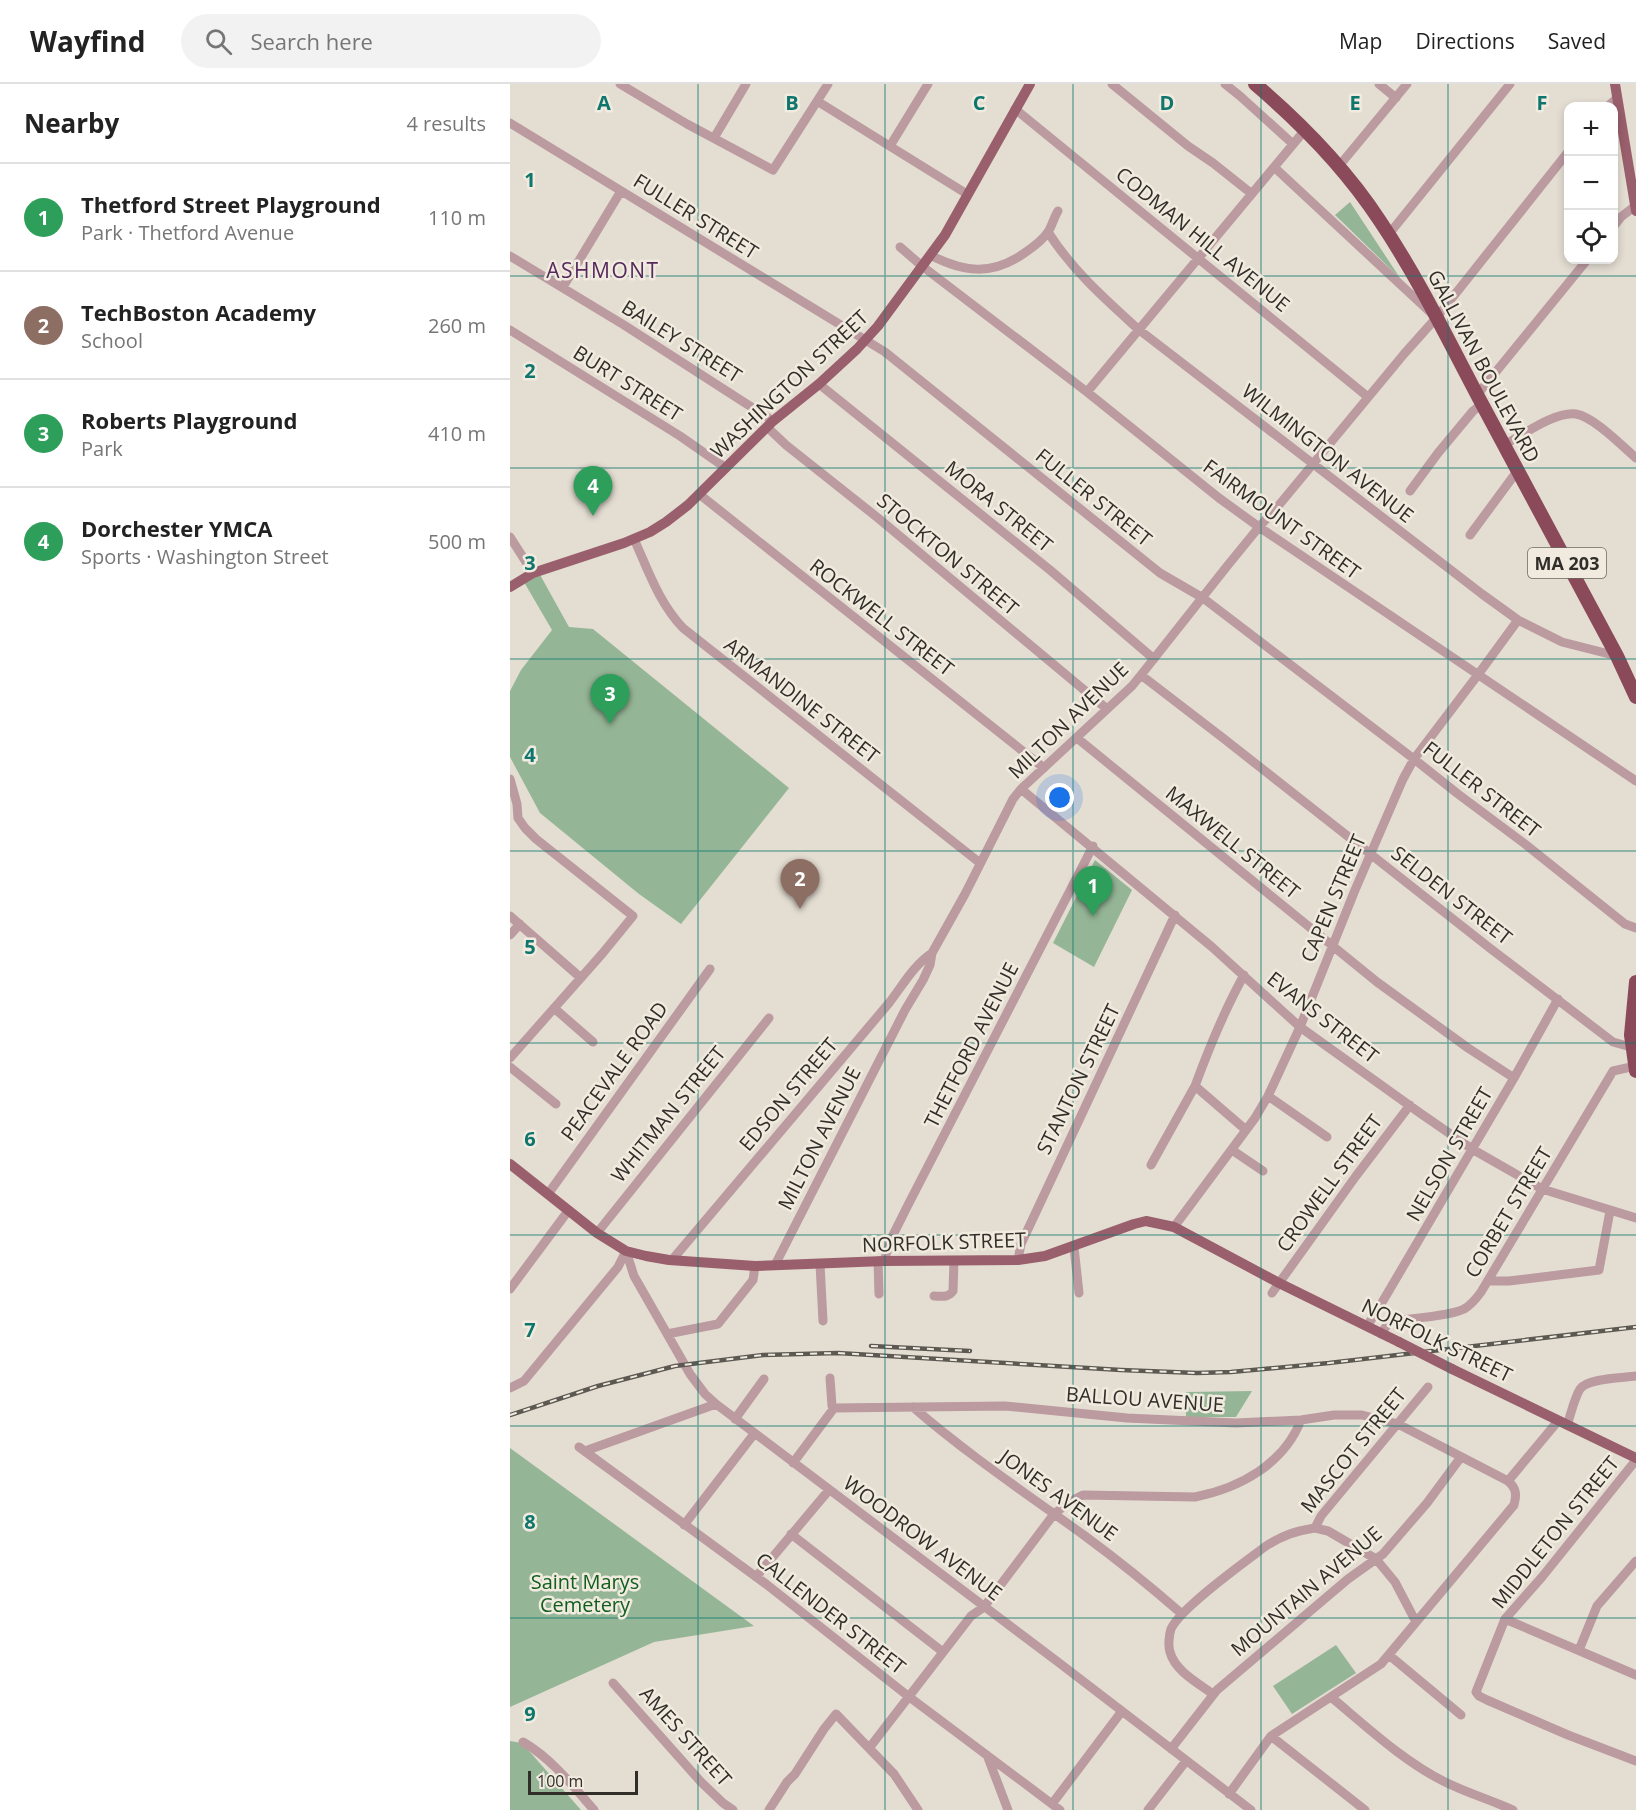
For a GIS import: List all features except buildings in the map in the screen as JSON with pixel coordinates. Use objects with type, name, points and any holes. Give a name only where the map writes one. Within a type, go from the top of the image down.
[{"type":"highway","name":"GALLIVAN BOULEVARD","points":[[1255,84],[1305,130],[1339,166],[1389,234],[1518,470],[1617,656],[1636,697]]},
{"type":"highway","points":[[1636,982],[1631,1047],[1636,1068]]},
{"type":"main road","name":"WASHINGTON STREET","points":[[510,587],[533,573],[650,532],[679,513],[770,424],[819,384],[866,340],[945,235],[1030,84]]},
{"type":"main road","points":[[1615,84],[1636,211]]},
{"type":"main road","name":"NORFOLK STREET","points":[[510,1164],[597,1233],[626,1251],[672,1260],[755,1266],[881,1261],[1018,1260],[1045,1256],[1146,1221],[1174,1227],[1276,1288],[1367,1326],[1636,1459]]},
{"type":"street","points":[[620,84],[773,170],[828,84]]},
{"type":"street","points":[[890,146],[928,84]]},
{"type":"street","points":[[1112,84],[1252,194]]},
{"type":"street","points":[[1225,84],[1293,144]]},
{"type":"street","points":[[1379,84],[1396,98]]},
{"type":"street","points":[[1339,166],[1407,84]]},
{"type":"street","points":[[1389,234],[1510,84]]},
{"type":"street","points":[[714,138],[742,85]]},
{"type":"street","points":[[1612,102],[1617,98]]},
{"type":"street","points":[[817,101],[967,194]]},
{"type":"street","name":"CODMAN HILL AVENUE","points":[[1015,109],[1368,397]]},
{"type":"street","name":"FULLER STREET","points":[[510,123],[885,352],[1160,573],[1203,598],[1533,850],[1625,924],[1636,928]]},
{"type":"street","points":[[1087,392],[1305,130]]},
{"type":"street","name":"MILTON AVENUE","points":[[775,1265],[905,1010],[923,980],[930,965],[932,952],[942,938],[1013,800],[1021,789],[1142,675],[1259,527],[1436,318],[1566,156]]},
{"type":"street","points":[[1274,167],[1436,318]]},
{"type":"street","points":[[563,287],[621,191]]},
{"type":"street","points":[[1618,221],[1635,199]]},
{"type":"street","points":[[930,255],[965,269],[994,268],[1013,260],[1039,242],[1048,232],[1058,211]]},
{"type":"street","name":"WILMINGTON AVENUE","points":[[1048,232],[1092,287],[1138,329],[1482,594],[1518,620],[1562,642],[1617,656]]},
{"type":"street","name":"FAIRMOUNT STREET","points":[[900,247],[1219,498],[1478,676],[1636,781]]},
{"type":"street","name":"BAILEY STREET","points":[[510,256],[767,416],[770,424]]},
{"type":"street","points":[[1410,491],[1584,264]]},
{"type":"street","name":"BURT STREET","points":[[510,330],[680,436],[726,468]]},
{"type":"street","name":"MORA STREET","points":[[819,384],[1050,570],[1154,659]]},
{"type":"street","points":[[1504,445],[1551,419],[1566,414],[1577,414],[1609,434],[1636,458]]},
{"type":"street","name":"STOCKTON STREET","points":[[770,424],[786,444],[1107,709]]},
{"type":"street","points":[[1470,535],[1518,470]]},
{"type":"street","name":"ROCKWELL STREET","points":[[699,494],[1044,768]]},
{"type":"street","points":[[510,537],[533,573]]},
{"type":"street","name":"ARMANDINE STREET","points":[[634,539],[662,601],[683,628],[980,863]]},
{"type":"street","name":"CAPEN STREET","points":[[1174,1227],[1232,1150],[1268,1096],[1300,1027],[1403,779],[1414,759],[1518,620]]},
{"type":"street","name":"SELDEN STREET","points":[[1142,675],[1613,1042],[1631,1047]]},
{"type":"street","name":"MAXWELL STREET","points":[[1077,738],[1332,946],[1421,1015],[1515,1078]]},
{"type":"street","points":[[510,779],[517,804],[518,818],[525,828],[633,916],[510,1058]]},
{"type":"street","name":"EVANS STREET","points":[[1021,789],[1212,946],[1300,1027],[1472,1149],[1542,1189],[1636,1218]]},
{"type":"street","name":"THETFORD AVENUE","points":[[881,1261],[1093,846]]},
{"type":"street","name":"STANTON STREET","points":[[1018,1260],[1021,1244],[1175,915]]},
{"type":"street","points":[[510,916],[581,978]]},
{"type":"street","points":[[510,935],[520,924]]},
{"type":"street","name":"EDSON STREET","points":[[672,1260],[889,1003],[909,974],[932,952]]},
{"type":"street","name":"PEACEVALE ROAD","points":[[548,1194],[710,969]]},
{"type":"street","points":[[909,974],[918,972],[923,980]]},
{"type":"street","points":[[1150,1165],[1195,1086],[1207,1053],[1244,975]]},
{"type":"street","points":[[898,988],[902,997],[913,998]]},
{"type":"street","name":"NELSON STREET","points":[[1367,1326],[1515,1078],[1558,999]]},
{"type":"street","points":[[554,1008],[593,1042]]},
{"type":"street","name":"WHITMAN STREET","points":[[597,1233],[769,1017]]},
{"type":"street","points":[[510,1067],[556,1104]]},
{"type":"street","name":"CORBET STREET","points":[[1389,1322],[1446,1314],[1466,1308],[1472,1303],[1488,1281],[1613,1071],[1636,1068]]},
{"type":"street","points":[[1195,1086],[1246,1130]]},
{"type":"street","points":[[1268,1096],[1326,1137]]},
{"type":"street","name":"CROWELL STREET","points":[[1276,1288],[1410,1105]]},
{"type":"street","points":[[1232,1150],[1263,1171]]},
{"type":"street","points":[[510,1289],[568,1211]]},
{"type":"street","points":[[1488,1281],[1509,1281],[1599,1270],[1610,1211]]},
{"type":"street","points":[[1074,1247],[1079,1293]]},
{"type":"street","points":[[510,1388],[524,1381],[618,1267],[626,1251]]},
{"type":"street","name":"WOODROW AVENUE","points":[[626,1251],[634,1276],[667,1334],[698,1385],[716,1404],[1251,1810]]},
{"type":"street","points":[[879,1294],[881,1261]]},
{"type":"street","points":[[934,1296],[950,1295],[954,1261]]},
{"type":"street","points":[[820,1264],[823,1321]]},
{"type":"street","points":[[667,1334],[718,1324],[753,1280],[755,1266]]},
{"type":"street","points":[[1377,1311],[1389,1322],[1381,1334]]},
{"type":"street","points":[[1229,1794],[1272,1736],[1367,1674],[1389,1655],[1514,1504],[1517,1495],[1508,1480],[1562,1423],[1581,1387],[1587,1383],[1636,1376]]},
{"type":"street","points":[[793,1463],[834,1408],[830,1377]]},
{"type":"street","points":[[735,1419],[764,1379]]},
{"type":"street","name":"MASCOT STREET","points":[[1213,1694],[1180,1668],[1170,1651],[1171,1629],[1182,1614],[1281,1536],[1294,1531],[1315,1528],[1321,1516],[1428,1388]]},
{"type":"street","name":"CALLENDER STREET","points":[[716,1404],[582,1449],[756,1577],[908,1696],[1060,1810]]},
{"type":"street","name":"BALLOU AVENUE","points":[[834,1408],[1005,1406],[1127,1418],[1236,1423],[1362,1414],[1398,1424],[1508,1480]]},
{"type":"street","name":"JONES AVENUE","points":[[913,1407],[936,1427],[1140,1578],[1182,1614]]},
{"type":"street","points":[[870,1747],[971,1616],[984,1606],[1054,1514],[1071,1501],[1083,1495],[1195,1497],[1213,1493],[1265,1468],[1280,1454],[1294,1435],[1301,1420]]},
{"type":"street","points":[[684,1525],[754,1434]]},
{"type":"street","name":"MOUNTAIN AVENUE","points":[[1172,1749],[1213,1694],[1348,1579],[1376,1559],[1427,1503],[1461,1457]]},
{"type":"street","name":"MIDDLETON STREET","points":[[1636,1459],[1542,1577],[1505,1619],[1476,1689],[1476,1693],[1487,1700],[1636,1761]]},
{"type":"street","points":[[756,1577],[829,1490]]},
{"type":"street","points":[[1315,1528],[1336,1534],[1376,1559],[1395,1582],[1416,1622]]},
{"type":"street","points":[[791,1534],[943,1652]]},
{"type":"street","points":[[1579,1650],[1598,1606],[1636,1561]]},
{"type":"street","points":[[1505,1619],[1636,1675]]},
{"type":"street","points":[[1389,1655],[1461,1715]]},
{"type":"street","name":"AMES STREET","points":[[614,1683],[701,1782],[734,1810]]},
{"type":"street","points":[[1331,1697],[1387,1744],[1426,1771],[1447,1783],[1513,1810]]},
{"type":"street","points":[[1052,1804],[1122,1711]]},
{"type":"street","points":[[769,1810],[836,1714],[894,1774],[918,1810]]},
{"type":"street","points":[[1272,1736],[1365,1810]]},
{"type":"street","points":[[523,1742],[565,1777],[594,1810]]},
{"type":"street","points":[[987,1755],[1008,1810]]},
{"type":"street","points":[[1148,1810],[1186,1761]]},
{"type":"green space","points":[[1350,202],[1400,278],[1335,215]]},
{"type":"green space","points":[[539,573],[569,627],[593,629],[789,788],[681,924],[639,894],[540,813],[510,757],[510,691],[521,670],[552,630],[524,582]]},
{"type":"green space","points":[[1095,860],[1132,890],[1094,967],[1053,943]]},
{"type":"green space","points":[[1252,1391],[1236,1417],[1186,1417],[1186,1392]]},
{"type":"green space","name":"Saint Marys Cemetery","points":[[510,1448],[754,1626],[654,1642],[510,1707]]},
{"type":"green space","points":[[1336,1645],[1356,1673],[1292,1714],[1273,1686]]},
{"type":"green space","points":[[510,1741],[522,1743],[581,1810],[510,1810]]},
{"type":"railway","points":[[510,1415],[598,1386],[675,1366],[763,1355],[838,1353],[1121,1370],[1231,1372],[1329,1363],[1636,1327]]},
{"type":"railway","points":[[871,1346],[970,1351]]},
{"type":"place","name":"Dorchester YMCA","points":[[593,516]]},
{"type":"place","name":"Roberts Playground","points":[[610,724]]},
{"type":"place","name":"TechBoston Academy","points":[[800,909]]},
{"type":"place","name":"Thetford Street Playground","points":[[1093,916]]},
{"type":"district","name":"ASHMONT","points":[[603,270]]}]
